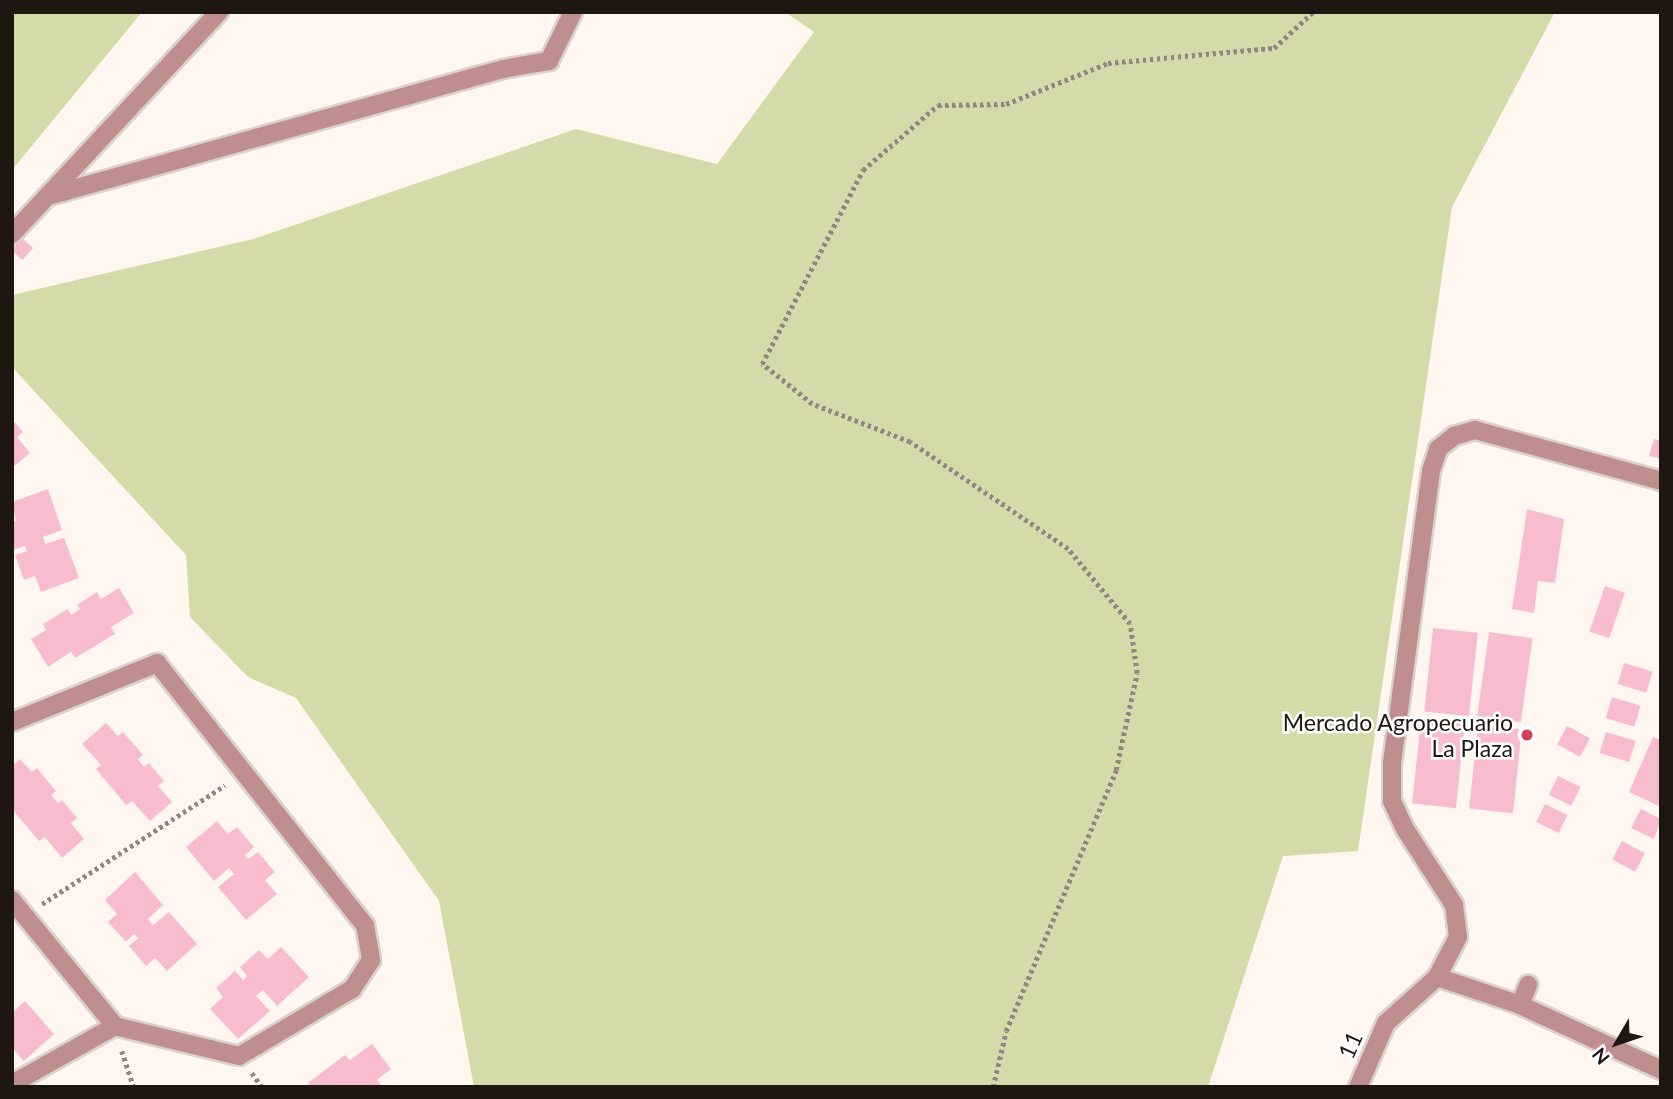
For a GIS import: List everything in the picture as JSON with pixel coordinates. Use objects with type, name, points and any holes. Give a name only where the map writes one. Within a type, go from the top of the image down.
[{"type":"street","points":[[12,234],[219,12]]},
{"type":"street","points":[[48,196],[503,69],[549,61],[572,12]]},
{"type":"street","points":[[1661,481],[1475,430],[1454,436],[1438,449],[1431,471],[1392,763],[1392,801],[1405,829],[1454,905],[1458,937],[1437,977],[1520,1005],[1661,1070]]},
{"type":"street","points":[[12,722],[157,663],[366,925],[371,960],[352,989],[239,1056],[116,1026],[12,900]]},
{"type":"street","name":"11","points":[[1358,1087],[1386,1023],[1437,977]]},
{"type":"street","points":[[1520,1005],[1528,985]]},
{"type":"street","points":[[12,1084],[116,1026]]},
{"type":"path","points":[[993,1087],[1006,1031],[1116,770],[1137,673],[1130,624],[1068,549],[910,442],[812,404],[762,364],[863,170],[938,105],[1006,104],[1108,63],[1274,48],[1313,12]]},
{"type":"path","points":[[23,916],[244,773]]},
{"type":"path","points":[[116,1026],[134,1087]]},
{"type":"green space","points":[[12,12],[142,12],[12,170]]},
{"type":"green space","points":[[785,12],[1555,12],[1452,207],[1358,851],[1283,856],[1208,1087],[474,1087],[439,901],[296,698],[248,677],[190,617],[186,555],[12,367],[12,295],[253,239],[576,129],[717,164],[814,32]]},
{"type":"building","points":[[22,238],[33,248],[22,260],[12,251]]},
{"type":"building","points":[[12,419],[23,432],[17,437],[30,453],[12,468]]},
{"type":"building","points":[[1654,439],[1661,441],[1661,459],[1649,456]]},
{"type":"building","points":[[48,489],[62,530],[43,537],[45,544],[64,538],[79,578],[41,592],[35,576],[24,580],[15,555],[27,551],[25,546],[13,550],[12,547],[12,522],[16,521],[12,502]]},
{"type":"building","points":[[1527,509],[1564,519],[1555,583],[1538,581],[1534,613],[1512,609]]},
{"type":"building","points":[[1605,586],[1625,593],[1609,638],[1589,631]]},
{"type":"building","points":[[119,588],[134,613],[111,627],[115,634],[75,658],[71,652],[48,667],[31,639],[46,630],[43,624],[68,609],[71,615],[80,609],[77,605],[97,592],[101,599]]},
{"type":"building","points":[[1433,628],[1478,633],[1469,716],[1424,712]]},
{"type":"building","points":[[1489,632],[1533,638],[1521,722],[1477,716]]},
{"type":"building","points":[[1624,663],[1653,672],[1646,693],[1618,684]]},
{"type":"building","points":[[1612,697],[1641,706],[1634,727],[1606,718]]},
{"type":"building","points":[[1421,719],[1465,724],[1456,808],[1412,804]]},
{"type":"building","points":[[106,723],[118,736],[123,732],[143,755],[138,759],[144,767],[149,763],[164,781],[158,786],[172,802],[150,821],[132,801],[126,805],[96,769],[101,765],[82,744]]},
{"type":"building","points":[[1478,725],[1522,730],[1513,813],[1469,809]]},
{"type":"building","points":[[1567,726],[1590,738],[1580,757],[1557,745]]},
{"type":"building","points":[[1606,732],[1636,741],[1629,762],[1600,753]]},
{"type":"building","points":[[1653,737],[1661,740],[1661,807],[1629,792]]},
{"type":"building","points":[[20,759],[32,772],[37,768],[56,791],[51,795],[58,803],[62,800],[77,818],[71,823],[84,839],[62,858],[45,837],[39,841],[12,809],[12,766]]},
{"type":"building","points":[[1558,776],[1580,787],[1571,806],[1549,795]]},
{"type":"building","points":[[1545,804],[1567,815],[1559,833],[1536,822]]},
{"type":"building","points":[[1641,809],[1661,819],[1654,839],[1631,828]]},
{"type":"building","points":[[217,821],[228,834],[237,827],[254,847],[245,855],[248,859],[258,852],[275,872],[265,880],[277,894],[246,920],[218,887],[234,874],[229,868],[214,881],[186,847]]},
{"type":"building","points":[[1622,841],[1645,853],[1635,872],[1612,860]]},
{"type":"building","points":[[135,872],[163,905],[148,919],[153,925],[169,912],[197,944],[167,971],[155,958],[146,966],[129,946],[138,938],[134,934],[126,942],[108,922],[117,914],[105,900]]},
{"type":"building","points":[[281,947],[309,977],[277,1006],[263,990],[256,996],[270,1011],[238,1039],[210,1009],[223,997],[216,988],[235,971],[243,980],[247,976],[240,967],[259,950],[268,959]]},
{"type":"building","points":[[25,1001],[54,1034],[24,1061],[12,1048],[12,1013]]},
{"type":"building","points":[[372,1044],[391,1069],[377,1080],[381,1085],[379,1087],[311,1087],[308,1083],[345,1055],[350,1060]]},
{"type":"place","name":"Mercado Agropecuario La Plaza","points":[[1527,735]]}]
